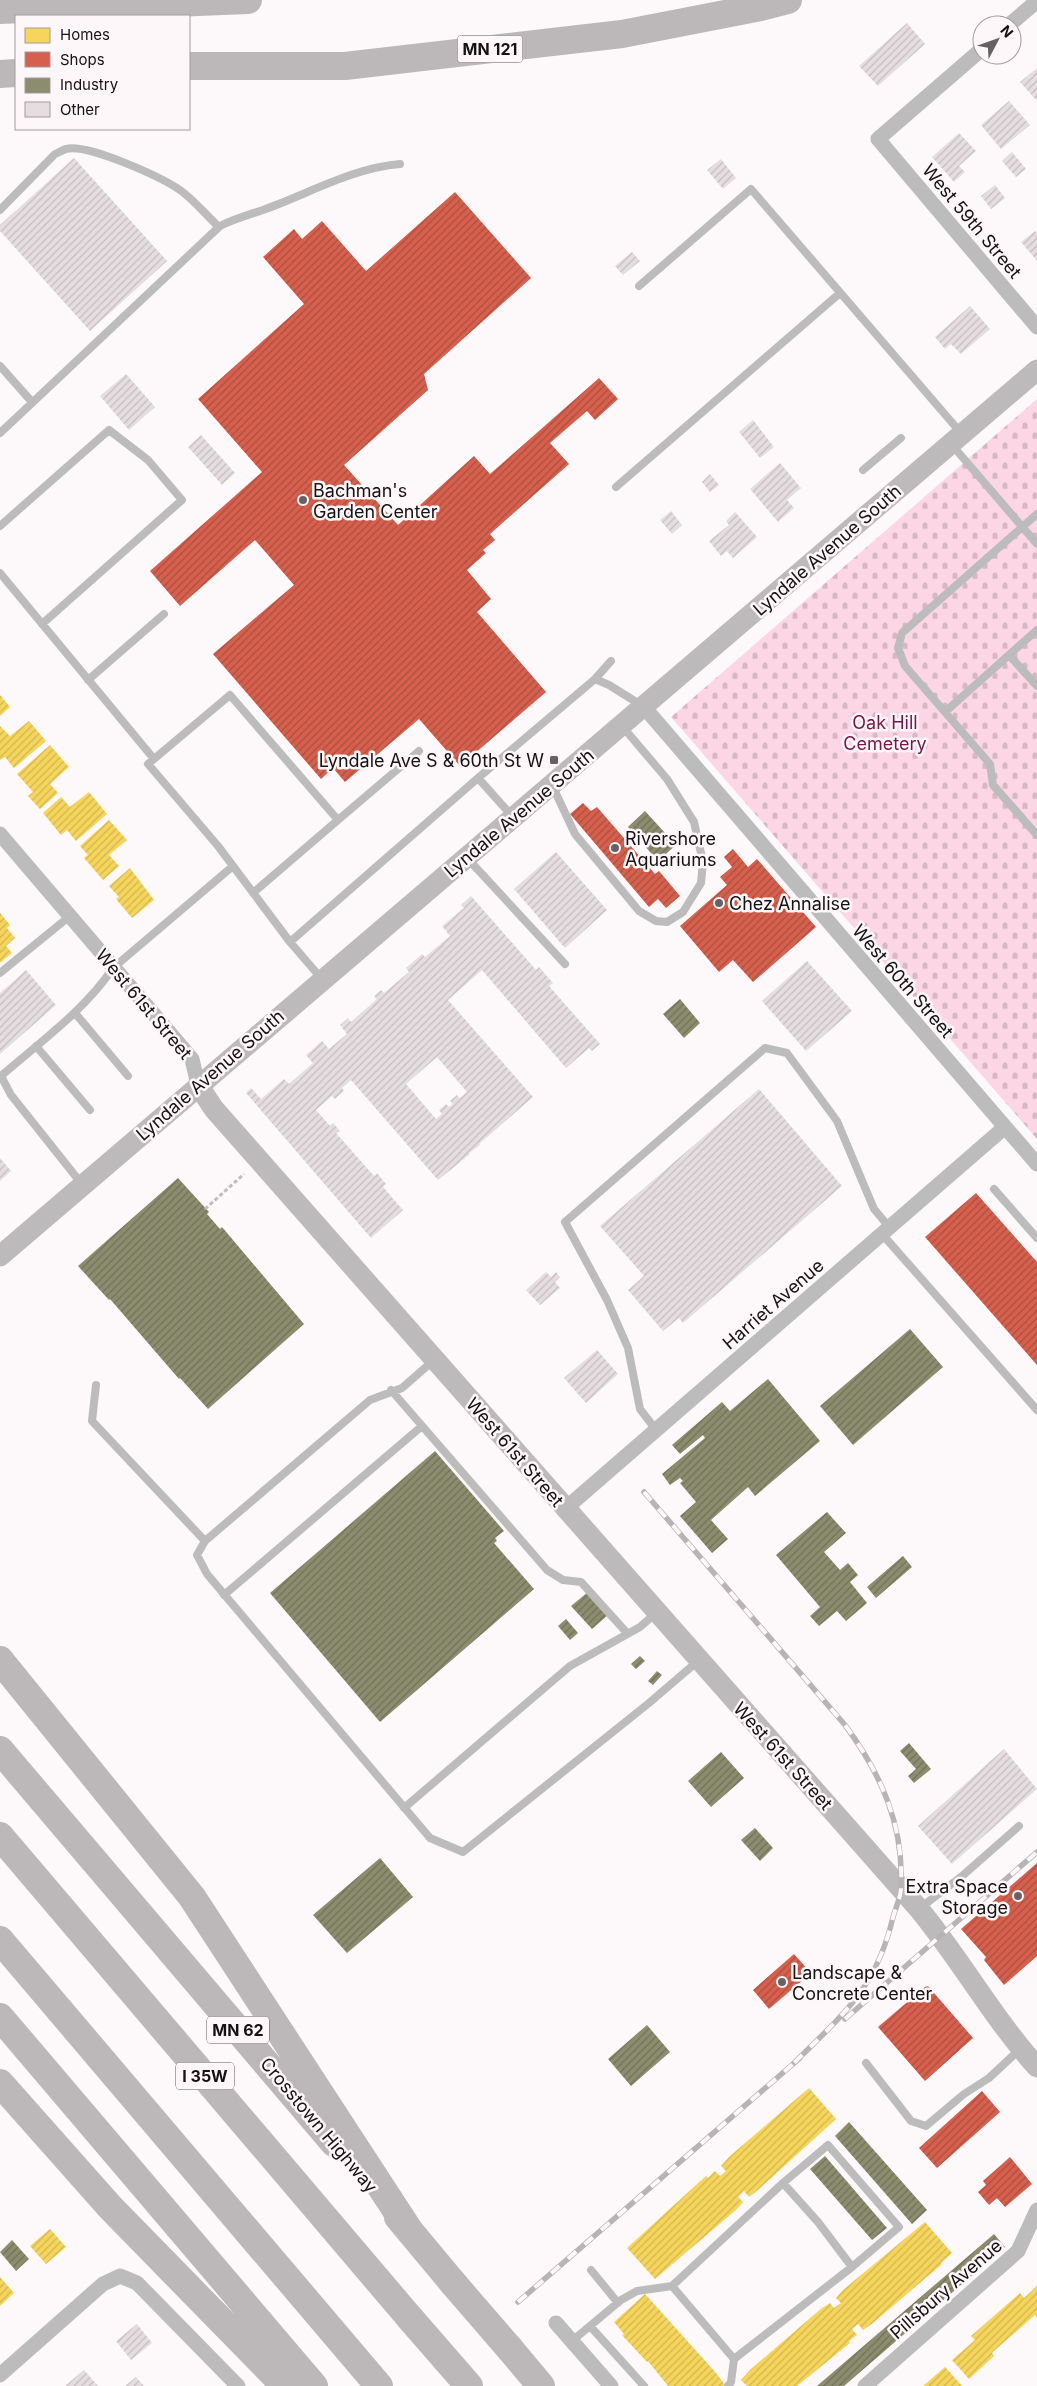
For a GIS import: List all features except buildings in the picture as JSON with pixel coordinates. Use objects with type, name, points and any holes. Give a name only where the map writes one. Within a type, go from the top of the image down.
[{"type":"highway","points":[[0,10],[248,0]]},
{"type":"highway","name":"MN 121","points":[[190,66],[345,66],[622,34],[788,0]]},
{"type":"highway","points":[[0,74],[15,73]]},
{"type":"highway","points":[[0,1660],[192,1898],[409,2230]]},
{"type":"highway","name":"Crosstown Highway","points":[[0,1750],[541,2386]]},
{"type":"highway","name":"I 35W","points":[[0,1836],[469,2386]]},
{"type":"highway","points":[[0,1940],[379,2386]]},
{"type":"highway","points":[[0,2017],[314,2386]]},
{"type":"highway","points":[[0,2082],[110,2207],[285,2386]]},
{"type":"main road","name":"Lyndale Avenue South","points":[[0,1256],[1037,370]]},
{"type":"main road","name":"West 61st Street","points":[[198,1085],[214,1109],[919,1910],[941,1936],[1021,2048],[1037,2067]]},
{"type":"street","points":[[1021,15],[1037,2]]},
{"type":"street","name":"West 59th Street","points":[[972,58],[878,139],[1037,327]]},
{"type":"street","name":"West 60th Street","points":[[644,707],[1037,1164]]},
{"type":"street","name":"West 61st Street","points":[[0,834],[192,1059],[198,1085]]},
{"type":"street","name":"Harriet Avenue","points":[[565,1509],[1005,1128]]},
{"type":"street","name":"Pillsbury Avenue","points":[[865,2386],[1018,2251],[1037,2210]]},
{"type":"street","points":[[0,2376],[102,2284],[120,2276],[137,2283],[238,2386]]},
{"type":"street","points":[[556,2323],[611,2386]]},
{"type":"lane","points":[[0,210],[56,154],[66,149],[79,149],[107,156],[174,186],[181,190],[219,227]]},
{"type":"lane","points":[[0,433],[219,227],[237,217],[263,210],[282,201],[377,166],[400,164]]},
{"type":"lane","points":[[639,286],[751,190],[840,293],[1037,544]]},
{"type":"lane","points":[[616,488],[840,293]]},
{"type":"lane","points":[[0,366],[32,402]]},
{"type":"lane","points":[[0,526],[109,430],[148,460],[182,500],[42,624]]},
{"type":"lane","points":[[863,470],[901,438]]},
{"type":"lane","points":[[1037,514],[902,633],[898,648],[905,666],[990,764],[993,785],[1037,835]]},
{"type":"lane","points":[[0,573],[88,680],[290,942],[322,980]]},
{"type":"lane","points":[[88,680],[164,614]]},
{"type":"lane","points":[[945,712],[1037,630]]},
{"type":"lane","points":[[1009,655],[1037,686]]},
{"type":"lane","points":[[290,942],[595,679],[611,661]]},
{"type":"lane","points":[[595,679],[609,685],[644,707]]},
{"type":"lane","points":[[151,761],[230,695],[338,820]]},
{"type":"lane","points":[[552,785],[575,834],[639,911],[656,921],[667,922],[683,912],[701,883],[702,862],[694,822],[668,779],[622,726]]},
{"type":"lane","points":[[253,893],[419,751]]},
{"type":"lane","points":[[478,778],[514,818]]},
{"type":"lane","points":[[467,858],[565,964]]},
{"type":"lane","points":[[83,1185],[11,1096],[1,1076],[75,1012],[99,988],[113,968],[233,866]]},
{"type":"lane","points":[[0,974],[70,916]]},
{"type":"lane","points":[[75,1012],[128,1076]]},
{"type":"lane","points":[[36,1046],[90,1110]]},
{"type":"lane","points":[[656,1430],[640,1409],[628,1348],[607,1300],[565,1222],[765,1048],[787,1053],[837,1121],[874,1208],[886,1231],[1037,1410]]},
{"type":"lane","points":[[994,1189],[1037,1238]]},
{"type":"lane","points":[[434,1360],[402,1388],[391,1390],[370,1400],[205,1541],[197,1555],[207,1574],[224,1596],[430,1838],[463,1852],[649,1703],[698,1661]]},
{"type":"lane","points":[[96,1385],[92,1421],[205,1541]]},
{"type":"lane","points":[[391,1390],[547,1570],[563,1580],[581,1582],[627,1634]]},
{"type":"lane","points":[[224,1596],[422,1426]]},
{"type":"lane","points":[[404,1808],[570,1666],[640,1627],[656,1612]]},
{"type":"lane","points":[[919,1910],[961,1877],[1019,1826]]},
{"type":"lane","points":[[866,2063],[911,2120],[926,2126],[964,2094],[989,2078],[1021,2048]]},
{"type":"lane","points":[[572,2341],[618,2303],[637,2291],[672,2286],[782,2183],[828,2145],[900,2227],[734,2359],[731,2382],[728,2386]]},
{"type":"lane","points":[[782,2183],[818,2222],[852,2267]]},
{"type":"lane","points":[[590,2270],[618,2303]]},
{"type":"lane","points":[[672,2286],[734,2359]]},
{"type":"lane","points":[[590,2326],[644,2386]]},
{"type":"path","points":[[205,1209],[244,1174]]},
{"type":"green space","name":"Oak Hill Cemetery","points":[[1037,399],[1037,1139],[671,717]]},
{"type":"railway","points":[[644,1492],[845,1725],[858,1743],[879,1781],[894,1821],[899,1842],[901,1891],[881,1955],[855,2000],[830,2028],[794,2063]]},
{"type":"railway","points":[[845,2019],[1037,1852]]},
{"type":"railway","points":[[518,2302],[800,2058]]},
{"type":"place","name":"Bachman's Garden Center","points":[[303,500]]},
{"type":"place","name":"Lyndale Ave S & 60th St W","points":[[554,760]]},
{"type":"place","name":"Rivershore Aquariums","points":[[615,848]]},
{"type":"place","name":"Chez Annalise","points":[[719,903]]},
{"type":"place","name":"Extra Space Storage","points":[[1018,1896]]},
{"type":"place","name":"Landscape & Concrete Center","points":[[782,1982]]}]
